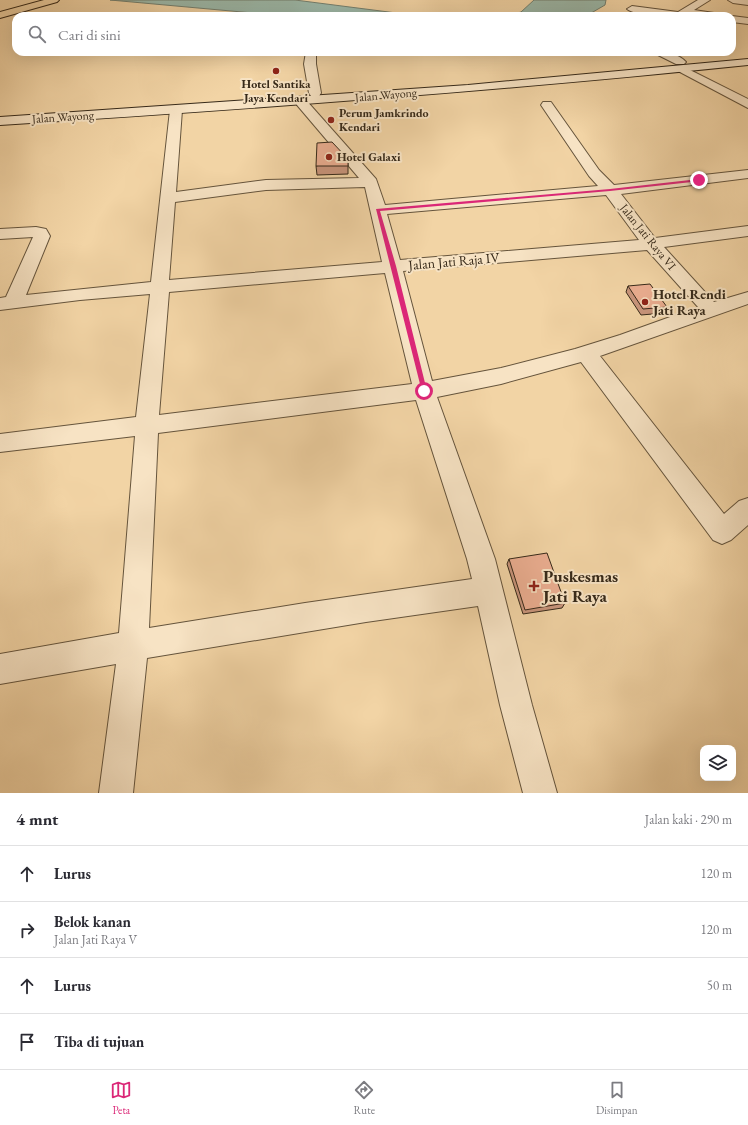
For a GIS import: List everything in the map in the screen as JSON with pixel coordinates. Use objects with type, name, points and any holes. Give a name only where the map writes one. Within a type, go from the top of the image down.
[{"type":"highway","points":[[0,11],[39,0]]},
{"type":"highway","points":[[0,15],[54,0]]},
{"type":"street","points":[[684,12],[705,0]]},
{"type":"street","points":[[733,0],[748,2]]},
{"type":"street","points":[[632,9],[661,12]]},
{"type":"street","points":[[736,20],[748,21]]},
{"type":"street","points":[[311,56],[310,64],[315,93]]},
{"type":"street","points":[[666,56],[748,104]]},
{"type":"street","name":"Jalan Wayong","points":[[0,121],[301,102],[681,66],[748,56]]},
{"type":"street","name":"Jalan Wayong","points":[[0,113],[315,93],[748,62]]},
{"type":"street","points":[[301,102],[371,182],[375,194],[377,210],[394,266],[424,391],[482,559],[488,591],[516,705],[540,793]]},
{"type":"street","name":"Jalan Jati Raya VI","points":[[547,105],[594,173],[610,190],[651,244],[710,310]]},
{"type":"street","points":[[116,793],[133,646],[147,424],[176,110]]},
{"type":"street","points":[[377,210],[610,190],[748,174]]},
{"type":"street","points":[[167,198],[266,185],[371,182]]},
{"type":"street","name":"Jalan Jati Raja IV","points":[[7,303],[80,294],[651,244],[748,231]]},
{"type":"street","points":[[0,234],[36,232],[40,233],[42,236],[7,303]]},
{"type":"street","points":[[0,443],[424,391],[473,383],[528,370],[626,340],[748,298]]},
{"type":"street","points":[[585,352],[722,532],[748,509]]},
{"type":"street","points":[[0,669],[336,613],[488,591]]},
{"type":"shaded area","points":[[110,0],[295,0],[389,12],[242,12]]},
{"type":"shaded area","points":[[534,0],[606,0],[605,5],[593,12],[521,12]]},
{"type":"building","points":[[332,142],[348,159],[348,166],[316,166],[317,143]]},
{"type":"building","points":[[650,284],[667,307],[643,309],[628,286]]},
{"type":"building","name":"Puskesmas Jati Raya","points":[[547,553],[565,603],[525,610],[509,559]]},
{"type":"place","name":"Hotel Santika Jaya Kendari","points":[[276,71]]},
{"type":"place","name":"Perum Jamkrindo Kendari","points":[[331,120]]},
{"type":"place","name":"Hotel Galaxi","points":[[329,157]]},
{"type":"place","name":"Hotel Rendi Jati Raya","points":[[645,302]]},
{"type":"place","name":"Puskesmas Jati Raya","points":[[534,586]]},
{"type":"route","points":[[424,391],[407,326],[394,266],[377,210],[644,187],[699,180]]}]
